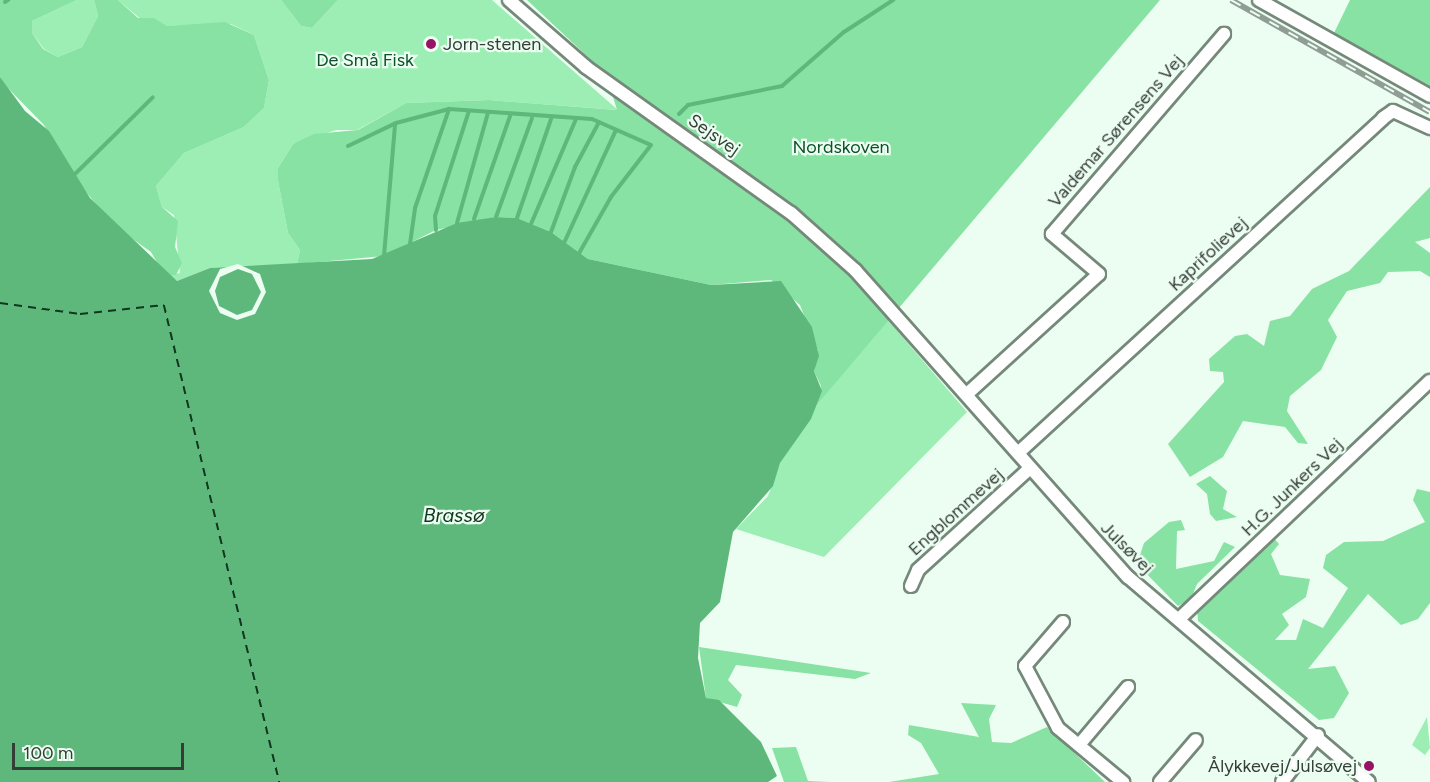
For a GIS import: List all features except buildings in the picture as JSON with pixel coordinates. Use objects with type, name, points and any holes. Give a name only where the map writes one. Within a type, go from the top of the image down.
[{"type":"street","name":"Sejsvej","points":[[509,0],[586,67],[791,213],[891,308]]},
{"type":"street","points":[[1259,0],[1430,96]]},
{"type":"street","name":"Valdemar Sørensens Vej","points":[[967,394],[1099,274],[1052,234],[1224,34]]},
{"type":"street","name":"Kaprifolievej","points":[[1018,453],[1383,118],[1393,111],[1430,128]]},
{"type":"street","name":"Julsøvej","points":[[891,308],[1128,577],[1318,735],[1369,782]]},
{"type":"street","name":"H.G. Junkers Vej","points":[[1179,620],[1430,381]]},
{"type":"street","name":"Engblommevej","points":[[911,586],[918,570],[1030,468]]},
{"type":"street","points":[[1063,622],[1025,666],[1058,728],[1123,782]]},
{"type":"street","points":[[1079,745],[1128,687]]},
{"type":"street","points":[[1282,782],[1318,735]]},
{"type":"street","points":[[1160,782],[1196,740]]},
{"type":"green space","points":[[0,0],[77,0],[32,21],[32,33],[43,49],[58,57],[82,47],[98,16],[94,0],[118,0],[138,18],[154,18],[167,26],[225,22],[254,35],[269,80],[264,108],[244,127],[184,153],[156,186],[162,207],[178,221],[175,247],[182,263],[176,275],[165,276],[151,252],[113,225],[73,176],[44,125],[5,85],[0,77]]},
{"type":"green space","points":[[77,0],[94,0],[98,16],[82,47],[58,57],[44,49],[32,33],[32,21]]},
{"type":"green space","name":"De Små Fisk","points":[[118,0],[281,0],[301,26],[312,28],[338,0],[492,0],[618,110],[489,100],[406,103],[357,130],[336,130],[293,144],[278,168],[278,181],[288,233],[300,250],[297,264],[210,268],[177,281],[165,276],[180,273],[174,215],[162,207],[156,186],[184,153],[244,127],[264,108],[269,80],[254,35],[231,24],[167,26],[142,20]]},
{"type":"green space","points":[[281,0],[338,0],[312,28],[301,26]]},
{"type":"green space","name":"Nordskoven","points":[[527,0],[1160,0],[815,407],[821,386],[814,371],[818,351],[800,305],[771,280],[711,285],[588,259],[551,232],[517,218],[496,217],[436,230],[384,256],[297,264],[300,250],[288,233],[278,181],[278,168],[293,144],[314,134],[358,130],[406,103],[489,100],[617,110],[606,74]]},
{"type":"green space","points":[[1350,0],[1430,0],[1430,86],[1334,33]]},
{"type":"green space","points":[[1430,187],[1430,238],[1415,242],[1430,253],[1430,277],[1420,271],[1388,272],[1380,283],[1347,291],[1328,320],[1337,337],[1321,370],[1290,396],[1287,411],[1308,444],[1298,443],[1285,427],[1243,421],[1223,457],[1190,477],[1168,444],[1224,382],[1223,372],[1210,371],[1209,359],[1235,336],[1247,334],[1264,346],[1270,321],[1290,316],[1312,289],[1349,271]]},
{"type":"green space","points":[[887,319],[967,412],[824,557],[736,529],[768,496],[780,463],[815,407]]},
{"type":"green space","points":[[1210,476],[1227,491],[1223,509],[1237,517],[1216,521],[1210,514],[1207,494],[1196,484]]},
{"type":"green space","points":[[1417,489],[1430,492],[1430,603],[1418,619],[1401,625],[1368,594],[1308,669],[1335,666],[1349,693],[1334,718],[1319,720],[1198,621],[1197,608],[1271,535],[1279,544],[1271,554],[1280,575],[1310,579],[1306,597],[1282,614],[1289,625],[1275,640],[1296,640],[1303,619],[1323,628],[1348,588],[1323,568],[1326,555],[1344,542],[1383,541],[1425,522],[1413,500]]},
{"type":"green space","points":[[1181,520],[1185,530],[1177,531],[1176,569],[1214,561],[1224,542],[1235,547],[1197,584],[1191,599],[1178,606],[1137,564],[1144,543],[1169,522]]},
{"type":"green space","points":[[699,647],[871,673],[855,679],[736,665],[728,680],[742,695],[737,707],[706,698]]},
{"type":"green space","points":[[961,703],[996,705],[989,719],[992,742],[1011,743],[1047,727],[1105,782],[889,782],[939,774],[921,743],[908,735],[909,725],[979,737]]},
{"type":"green space","points":[[1427,717],[1430,748],[1425,755],[1412,745]]},
{"type":"green space","points":[[796,747],[808,781],[830,782],[784,782],[772,748]]},
{"type":"water","name":"Brassø","points":[[0,77],[25,111],[49,131],[90,198],[177,281],[210,268],[372,259],[457,223],[496,217],[517,218],[551,232],[588,259],[711,285],[781,281],[812,327],[819,356],[814,371],[822,391],[811,419],[780,463],[773,486],[733,532],[720,602],[700,623],[698,658],[706,698],[719,700],[761,742],[777,776],[768,782],[0,782]]},
{"type":"pier","points":[[238,264],[260,274],[266,292],[255,314],[237,320],[220,313],[209,291],[220,269]],"holes":[[[238,269],[252,274],[261,292],[252,310],[237,315],[219,306],[215,291],[220,277]]]},
{"type":"waterway","points":[[679,114],[688,105],[782,86],[844,32],[893,0]]},
{"type":"waterway","points":[[73,176],[153,97]]},
{"type":"waterway","points":[[348,146],[396,123],[449,109],[592,119],[651,145],[611,197],[578,255]]},
{"type":"waterway","points":[[410,244],[415,208],[449,109]]},
{"type":"waterway","points":[[436,230],[435,216],[469,111]]},
{"type":"waterway","points":[[457,223],[488,113]]},
{"type":"waterway","points":[[474,219],[510,116]]},
{"type":"waterway","points":[[496,217],[532,118]]},
{"type":"waterway","points":[[517,218],[551,119]]},
{"type":"waterway","points":[[531,224],[576,119]]},
{"type":"waterway","points":[[551,232],[575,167],[599,122]]},
{"type":"waterway","points":[[384,256],[395,124]]},
{"type":"waterway","points":[[564,243],[616,130]]},
{"type":"ferry route","points":[[0,303],[80,314],[164,305],[279,782]]},
{"type":"railway","points":[[1231,0],[1430,112]]},
{"type":"place","name":"Jorn-stenen","points":[[431,44]]},
{"type":"place","name":"Ålykkevej/Julsøvej","points":[[1369,766]]}]
